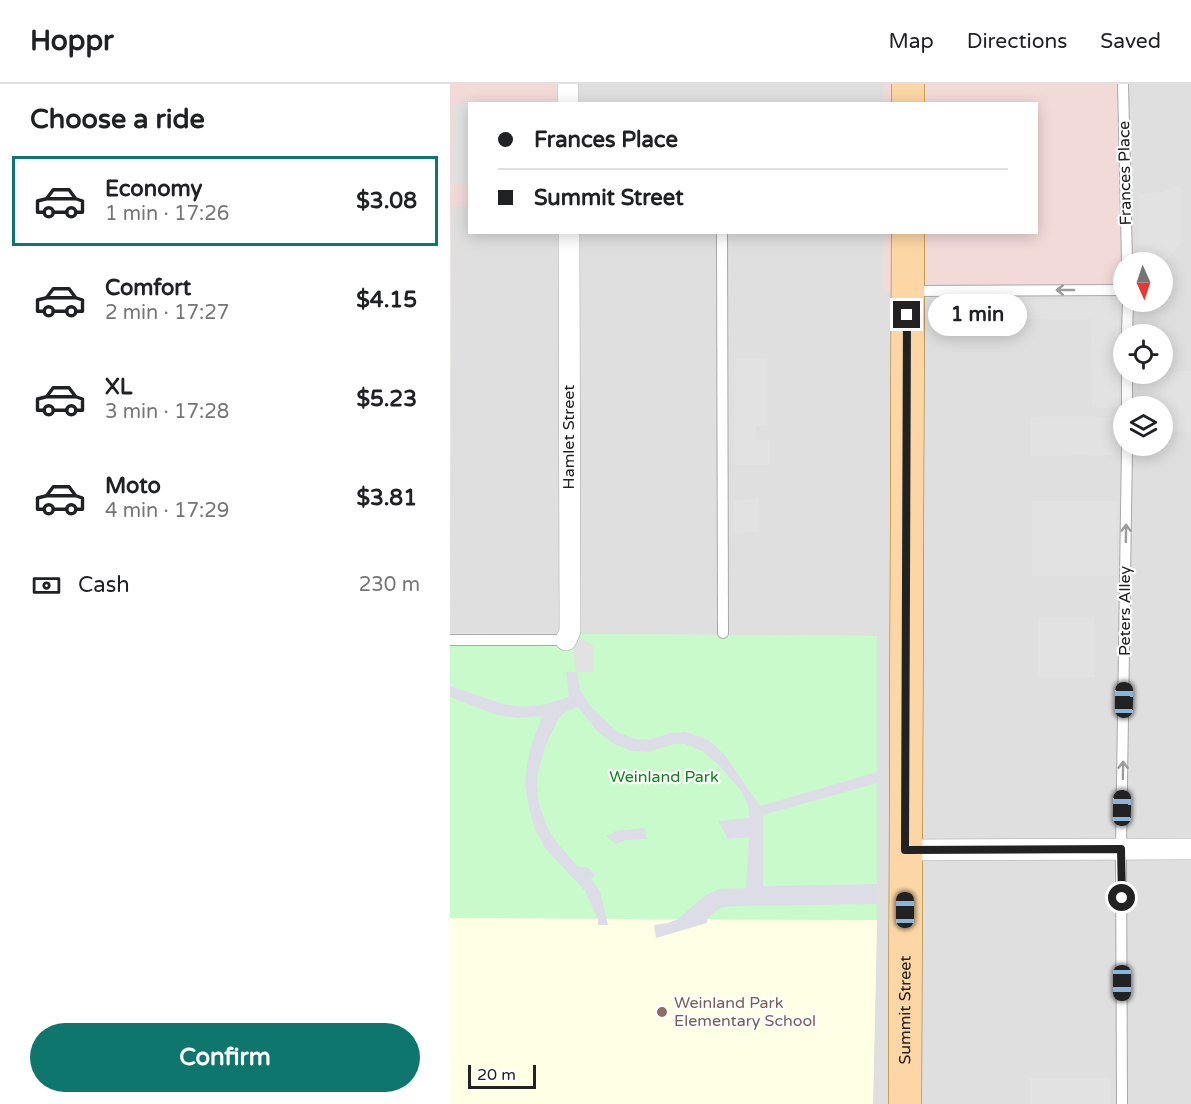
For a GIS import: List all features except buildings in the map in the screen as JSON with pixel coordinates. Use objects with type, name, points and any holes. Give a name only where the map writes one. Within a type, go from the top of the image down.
[{"type":"main road","points":[[908,84],[908,102]]},
{"type":"main road","name":"Summit Street","points":[[905,1104],[908,234]]},
{"type":"street","points":[[568,84],[568,102]]},
{"type":"street","name":"Hamlet Street","points":[[566,640],[570,632],[569,234]]},
{"type":"street","points":[[905,850],[1191,849]]},
{"type":"lane","name":"Frances Place","points":[[1123,84],[1127,252]]},
{"type":"lane","points":[[722,234],[723,633]]},
{"type":"lane","points":[[907,291],[1113,290]]},
{"type":"lane","name":"Peters Alley","points":[[1121,849],[1127,456]]},
{"type":"lane","points":[[450,640],[566,640]]},
{"type":"lane","points":[[1121,849],[1122,1104]]},
{"type":"shaded area","points":[[450,84],[573,84],[573,102],[468,102],[468,206],[451,207],[450,304]]},
{"type":"shaded area","points":[[573,84],[883,84],[883,102],[573,102]]},
{"type":"shaded area","points":[[883,84],[1124,84],[1123,252],[1113,252],[1113,292],[883,291],[883,234],[1038,234],[1038,102],[883,102]]},
{"type":"shaded area","points":[[1124,84],[1191,84],[1191,1104],[873,1104],[877,920],[877,636],[450,633],[451,206],[468,206],[468,234],[883,234],[883,291],[1113,292],[1113,312],[1173,312],[1173,252],[1124,252]]},
{"type":"shaded area","points":[[453,103],[468,104],[468,183],[452,183]]},
{"type":"shaded area","points":[[1181,185],[1182,242],[1173,252],[1138,252],[1139,194],[1158,194]]},
{"type":"shaded area","points":[[1113,300],[1113,312],[1119,312],[1119,324],[1113,324],[1113,384],[1119,384],[1119,396],[1113,396],[1113,407],[1092,407],[1091,319],[965,319],[965,301]]},
{"type":"shaded area","points":[[735,358],[767,358],[767,426],[756,426],[756,440],[770,440],[770,465],[735,465]]},
{"type":"shaded area","points":[[1173,371],[1191,371],[1191,432],[1173,432],[1173,396],[1140,396],[1140,384],[1173,384]]},
{"type":"shaded area","points":[[1113,417],[1113,455],[1031,456],[1030,418]]},
{"type":"shaded area","points":[[759,499],[759,532],[734,533],[734,500]]},
{"type":"shaded area","points":[[1032,501],[1117,501],[1117,576],[1032,576]]},
{"type":"shaded area","points":[[1038,618],[1094,618],[1095,677],[1038,677]]},
{"type":"shaded area","points":[[580,637],[593,646],[593,672],[576,672],[573,649]]},
{"type":"shaded area","points":[[566,672],[577,672],[580,690],[590,706],[617,732],[635,739],[649,740],[671,733],[685,732],[708,740],[724,754],[760,806],[877,772],[877,783],[763,815],[763,886],[877,884],[877,904],[722,907],[707,919],[707,923],[656,938],[654,925],[678,919],[706,895],[719,889],[746,888],[749,837],[728,839],[718,821],[749,818],[749,808],[742,792],[718,764],[702,751],[685,744],[674,744],[648,752],[632,751],[614,744],[597,731],[578,707],[565,712],[558,719],[545,747],[537,785],[539,805],[548,829],[578,867],[587,867],[595,874],[591,879],[600,892],[608,925],[598,925],[598,919],[585,891],[545,848],[535,829],[529,808],[525,782],[527,765],[542,716],[519,718],[497,715],[450,697],[450,686],[503,704],[522,707],[542,705],[569,697]]},
{"type":"shaded area","points":[[645,828],[646,839],[626,840],[616,844],[606,836],[616,831]]},
{"type":"shaded area","name":"Weinland Park Elementary School","points":[[450,918],[877,920],[873,1104],[450,1104]]},
{"type":"shaded area","points":[[1029,1078],[1110,1078],[1110,1104],[1030,1104]]},
{"type":"green space","name":"Weinland Park","points":[[450,633],[877,636],[877,920],[450,918]]},
{"type":"place","name":"Weinland Park Elementary School","points":[[662,1012]]},
{"type":"route","points":[[907,315],[905,850],[1121,849],[1122,898]]}]
